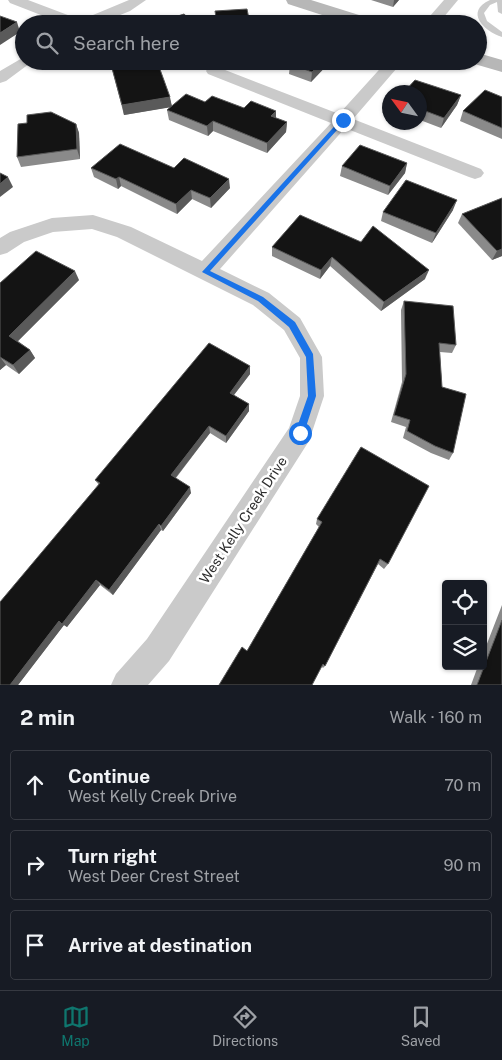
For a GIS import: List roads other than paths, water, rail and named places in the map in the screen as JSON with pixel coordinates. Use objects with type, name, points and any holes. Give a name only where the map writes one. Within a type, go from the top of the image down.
[{"type":"main road","points":[[294,0],[341,15]]},
{"type":"main road","points":[[487,62],[502,66]]},
{"type":"street","points":[[15,0],[54,15]]},
{"type":"street","points":[[91,15],[103,0]]},
{"type":"street","points":[[108,15],[126,8],[139,0]]},
{"type":"street","points":[[438,15],[452,0]]},
{"type":"street","points":[[0,78],[15,68]]},
{"type":"street","points":[[205,272],[388,70]]},
{"type":"street","points":[[214,71],[475,173]]},
{"type":"street","name":"West Kelly Creek Drive","points":[[0,248],[17,237],[52,225],[93,222],[124,232],[261,299],[292,324],[310,357],[312,396],[300,433],[158,650],[127,685]]},
{"type":"lane","points":[[480,15],[481,10],[487,4],[498,0],[502,12]]},
{"type":"lane","points":[[487,25],[502,36]]}]
